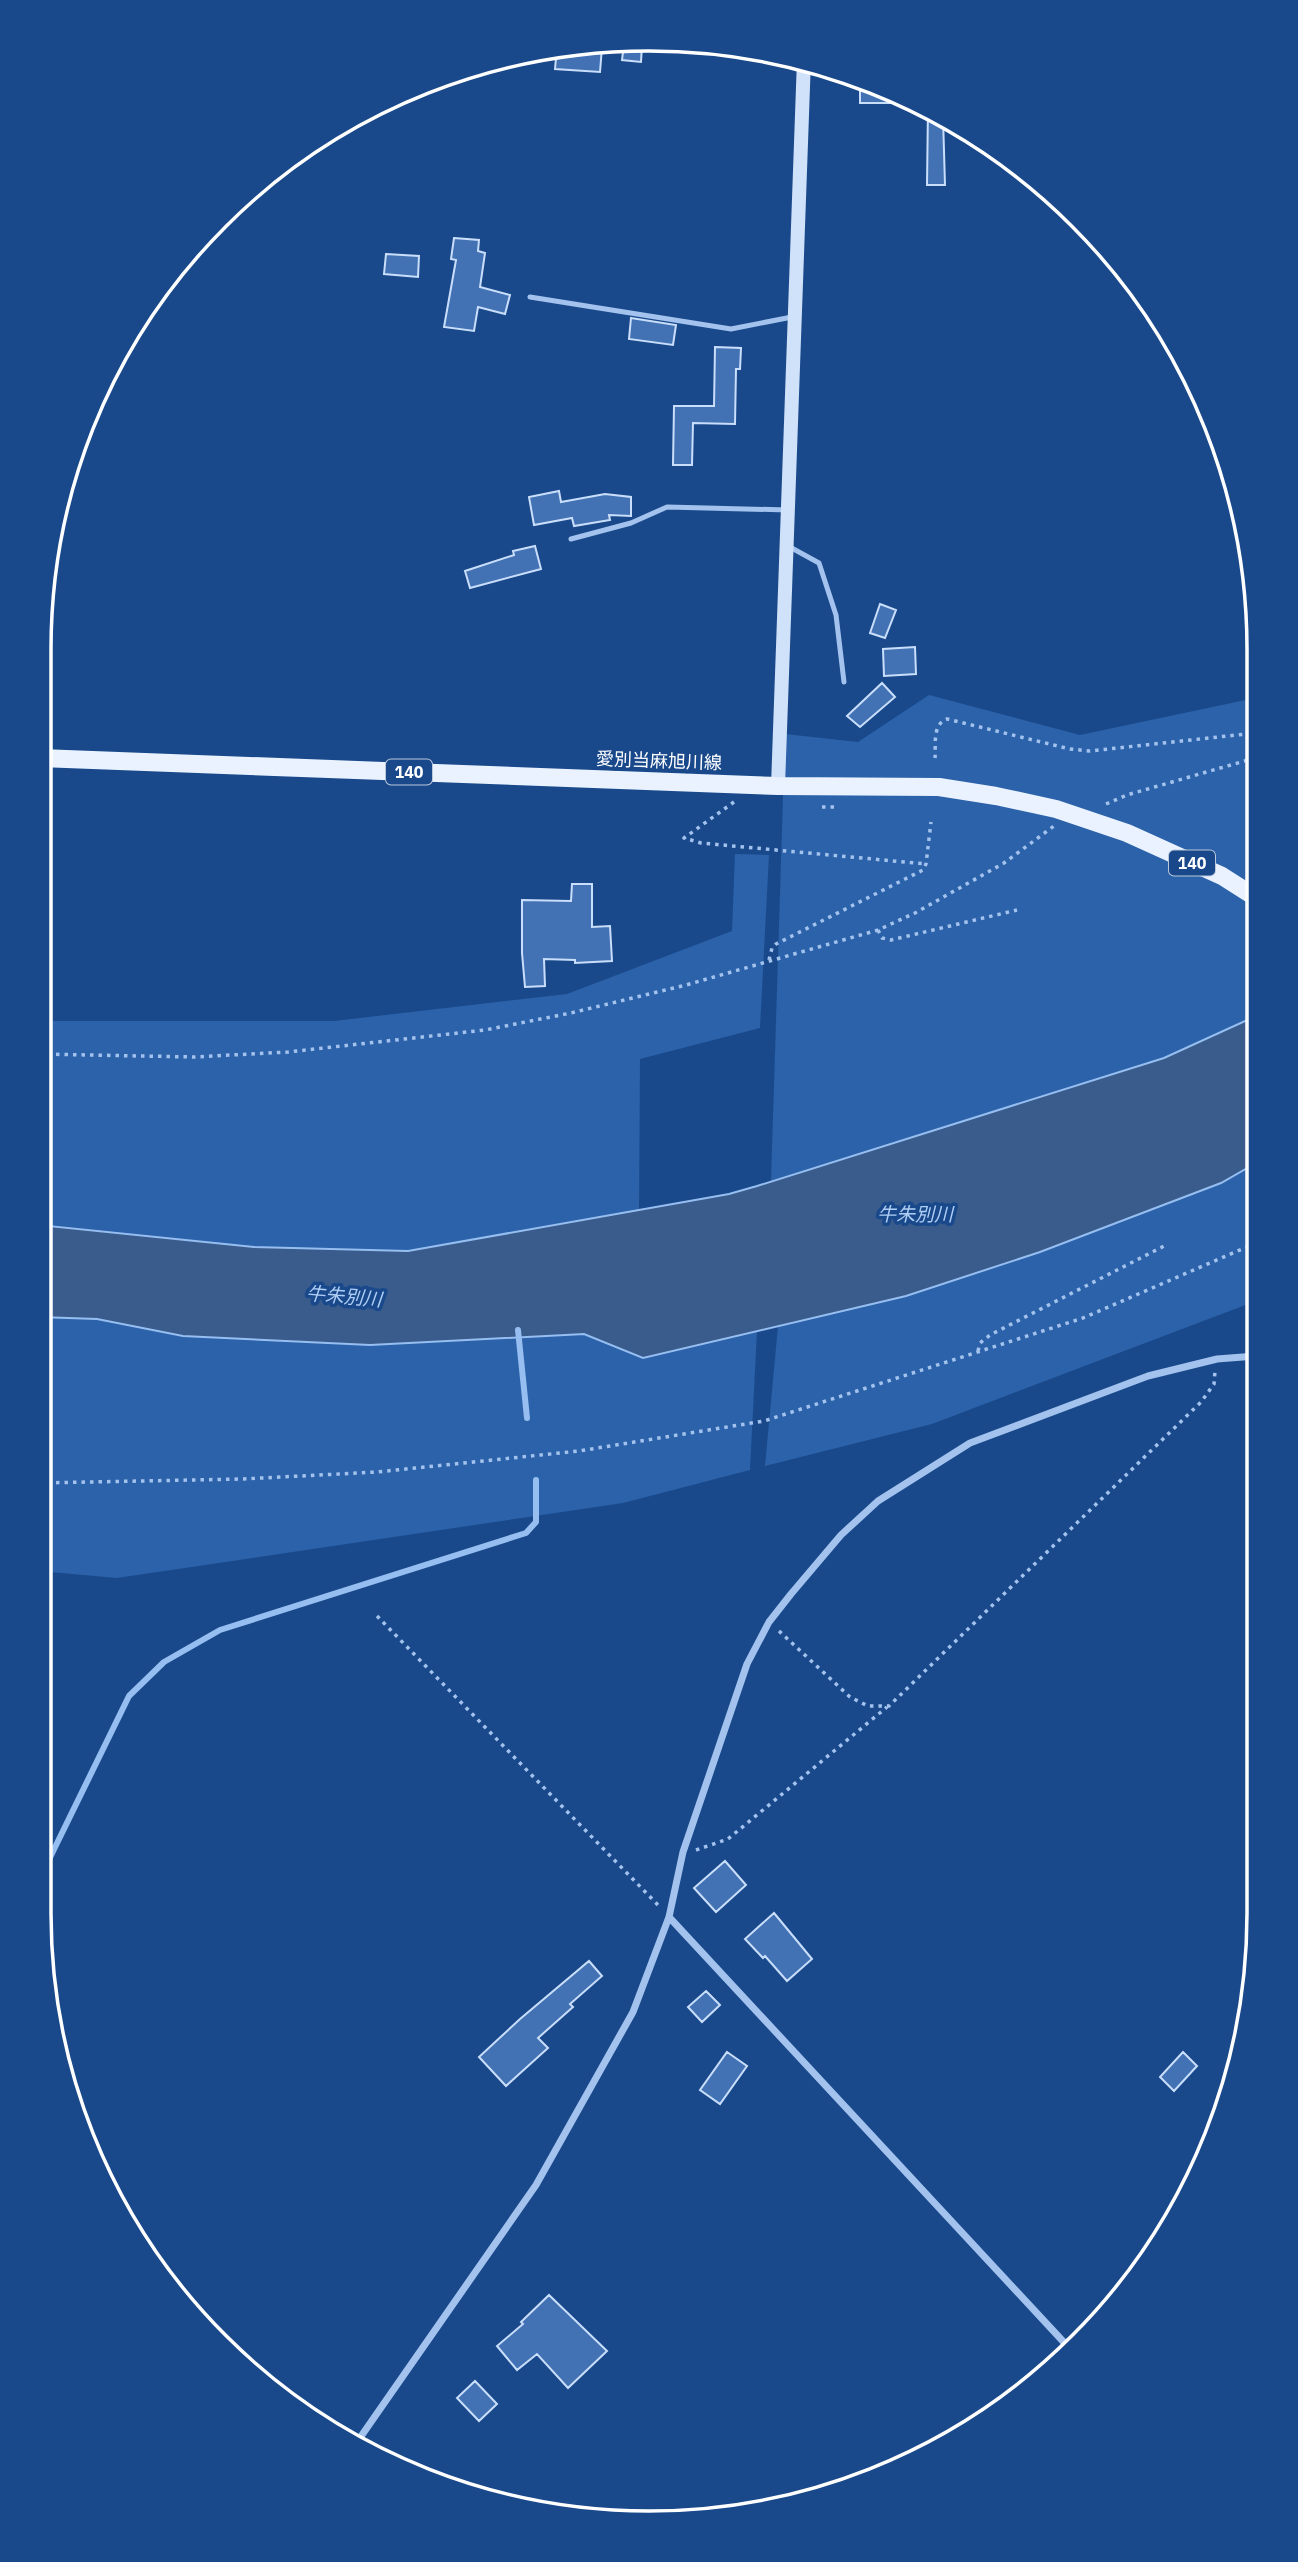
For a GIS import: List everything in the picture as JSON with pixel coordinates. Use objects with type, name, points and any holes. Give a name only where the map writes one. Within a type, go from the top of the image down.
[{"type":"main road","name":"愛別当麻旭川線","points":[[51,758],[778,786],[939,787],[1056,809],[1127,833],[1222,876],[1247,892]]},
{"type":"street","points":[[778,786],[804,71]]},
{"type":"street","points":[[361,2437],[536,2185],[633,2012],[669,1917],[683,1852],[747,1664],[769,1622],[841,1535],[878,1501],[970,1443],[1149,1376],[1217,1359],[1247,1357]]},
{"type":"street","points":[[669,1917],[1065,2343]]},
{"type":"lane","points":[[530,297],[731,329],[795,317]]},
{"type":"lane","points":[[571,539],[631,523],[667,507],[788,510]]},
{"type":"lane","points":[[787,545],[819,563],[836,615],[844,682]]},
{"type":"path","points":[[935,758],[938,725],[947,719],[1070,749],[1090,751],[1247,734]]},
{"type":"path","points":[[1105,804],[1127,795],[1247,760]]},
{"type":"path","points":[[747,803],[733,802],[684,838],[701,844],[926,864]]},
{"type":"path","points":[[817,806],[844,807]]},
{"type":"path","points":[[769,960],[776,944],[923,870],[931,822]]},
{"type":"path","points":[[51,1054],[194,1057],[288,1052],[485,1030],[571,1013],[673,988],[878,930],[915,913],[1003,863],[1056,825],[1045,823]]},
{"type":"path","points":[[878,930],[882,938],[891,940],[1017,910]]},
{"type":"path","points":[[978,1352],[980,1343],[990,1335],[1166,1245]]},
{"type":"path","points":[[51,1483],[243,1479],[377,1472],[579,1451],[764,1421],[1083,1318],[1247,1247]]},
{"type":"path","points":[[683,1852],[706,1848],[728,1839],[889,1706],[1201,1402],[1214,1384],[1217,1359]]},
{"type":"path","points":[[377,1616],[669,1917]]},
{"type":"path","points":[[769,1622],[850,1697],[868,1706],[889,1706]]},
{"type":"shaded area","points":[[929,695],[1080,735],[1247,700],[1247,1020],[1164,1058],[771,1181],[785,734],[858,742]]},
{"type":"shaded area","points":[[735,854],[769,855],[760,1028],[640,1059],[639,1211],[408,1251],[254,1247],[51,1226],[51,1021],[334,1021],[567,994],[732,931]]},
{"type":"shaded area","points":[[1247,1168],[1247,1304],[932,1424],[765,1466],[778,1326],[906,1296],[1221,1183]]},
{"type":"shaded area","points":[[51,1317],[97,1319],[183,1336],[370,1345],[584,1334],[643,1358],[757,1331],[750,1470],[623,1503],[117,1578],[51,1572]]},
{"type":"water","name":"牛朱別川","points":[[1247,1020],[1247,1168],[1221,1183],[1040,1252],[906,1296],[643,1358],[584,1334],[370,1345],[183,1336],[97,1319],[51,1317],[51,1226],[254,1247],[408,1251],[729,1194],[1164,1058]]},
{"type":"building","points":[[642,51],[641,62],[622,60],[623,52]]},
{"type":"building","points":[[602,53],[600,72],[555,69],[556,58]]},
{"type":"building","points":[[860,89],[894,103],[860,103]]},
{"type":"building","points":[[928,120],[943,128],[945,185],[927,185]]},
{"type":"building","points":[[454,238],[479,240],[478,251],[485,253],[480,287],[510,295],[505,314],[478,307],[474,331],[444,327],[456,260],[451,259]]},
{"type":"building","points":[[386,254],[419,256],[418,277],[384,274]]},
{"type":"building","points":[[631,318],[676,325],[673,345],[629,339]]},
{"type":"building","points":[[715,347],[741,348],[740,369],[736,369],[735,424],[693,423],[692,465],[673,465],[674,406],[714,406]]},
{"type":"building","points":[[559,491],[561,502],[605,494],[631,497],[631,516],[609,515],[610,520],[574,526],[572,518],[534,525],[529,497]]},
{"type":"building","points":[[535,546],[541,569],[470,588],[465,571],[514,555],[513,551]]},
{"type":"building","points":[[880,604],[896,610],[885,638],[870,633]]},
{"type":"building","points":[[915,647],[916,674],[884,676],[883,649]]},
{"type":"building","points":[[882,683],[895,697],[860,727],[847,716]]},
{"type":"building","points":[[572,884],[592,884],[592,927],[610,926],[612,961],[575,963],[575,960],[544,959],[545,986],[525,987],[522,900],[571,901]]},
{"type":"building","points":[[725,1861],[746,1885],[716,1912],[694,1888]]},
{"type":"building","points":[[774,1913],[812,1959],[787,1981],[765,1956],[763,1958],[745,1939]]},
{"type":"building","points":[[589,1961],[602,1976],[570,2004],[573,2007],[538,2038],[548,2048],[506,2086],[479,2057]]},
{"type":"building","points":[[706,1991],[720,2005],[702,2022],[688,2007]]},
{"type":"building","points":[[727,2052],[747,2066],[720,2104],[700,2090]]},
{"type":"building","points":[[1183,2052],[1197,2066],[1174,2091],[1160,2077]]},
{"type":"building","points":[[549,2295],[607,2351],[568,2388],[537,2354],[517,2370],[497,2346],[523,2324],[521,2322]]},
{"type":"building","points":[[475,2381],[497,2404],[479,2421],[457,2398]]},
{"type":"waterway","points":[[518,1330],[527,1418]]},
{"type":"waterway","points":[[51,1855],[129,1696],[164,1662],[220,1630],[526,1533],[536,1522],[536,1480]]}]
